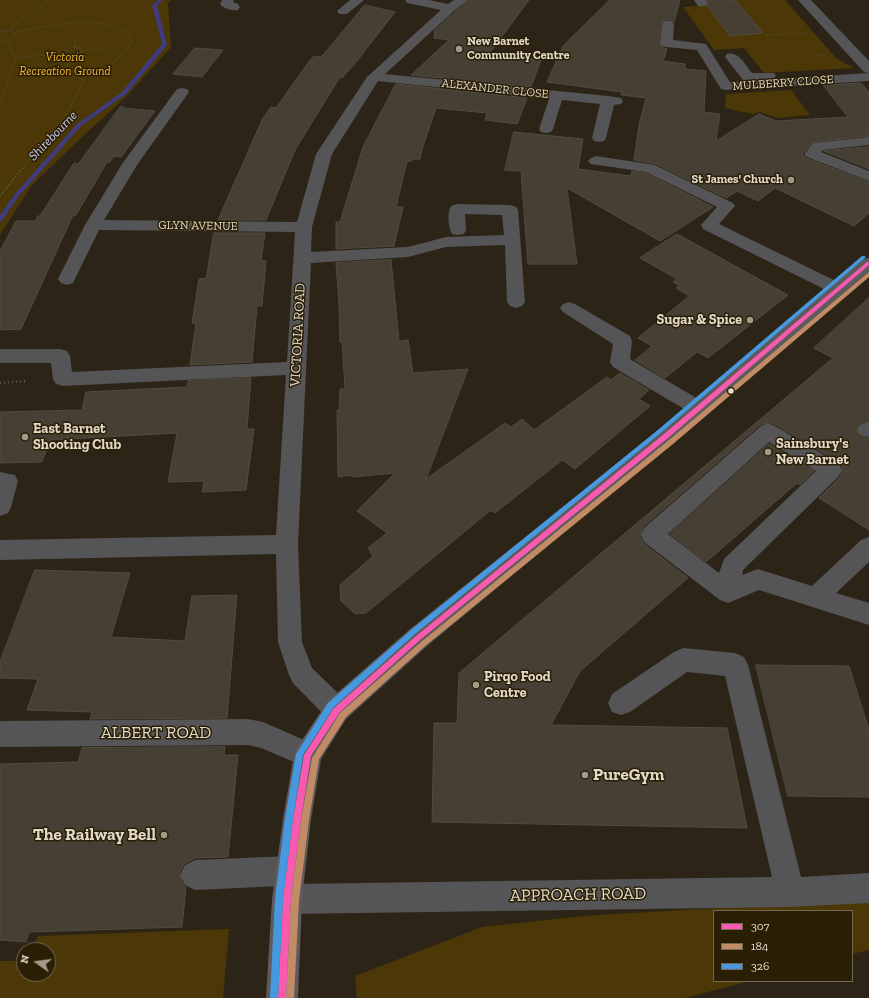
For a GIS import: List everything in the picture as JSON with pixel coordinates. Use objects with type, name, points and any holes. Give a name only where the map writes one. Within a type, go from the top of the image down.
[{"type":"main road","points":[[282,998],[289,885],[297,819],[308,755],[337,710],[418,638],[666,436],[869,263]]},
{"type":"street","points":[[343,11],[358,0]]},
{"type":"street","points":[[411,0],[456,4]]},
{"type":"street","points":[[804,0],[868,66]]},
{"type":"street","name":"VICTORIA ROAD","points":[[337,710],[302,676],[290,642],[287,544],[304,227],[324,154],[374,77],[456,4]]},
{"type":"street","name":"MULBERRY CLOSE","points":[[668,24],[666,43],[701,47],[726,86],[869,77]]},
{"type":"street","points":[[732,57],[748,77],[868,66]]},
{"type":"street","name":"ALEXANDER CLOSE","points":[[374,77],[612,100],[599,138]]},
{"type":"street","points":[[67,279],[93,225],[130,164],[182,92]]},
{"type":"street","points":[[546,129],[557,95]]},
{"type":"street","points":[[869,141],[818,146],[812,154],[869,176]]},
{"type":"street","points":[[596,161],[650,168],[728,206],[709,225],[838,289]]},
{"type":"street","points":[[458,230],[457,209],[510,210],[516,302]]},
{"type":"street","name":"GLYN AVENUE","points":[[93,225],[304,227]]},
{"type":"street","points":[[302,258],[408,252],[446,242],[513,240]]},
{"type":"street","points":[[568,308],[623,341],[620,362],[698,408]]},
{"type":"street","points":[[0,356],[60,356],[63,379],[296,368]]},
{"type":"street","points":[[768,431],[834,466],[732,566],[728,593],[652,535],[768,431]]},
{"type":"street","points":[[0,481],[6,481],[0,507]]},
{"type":"street","points":[[0,550],[287,544]]},
{"type":"street","points":[[816,597],[869,547]]},
{"type":"street","points":[[728,593],[758,579],[869,614]]},
{"type":"street","points":[[621,703],[683,660],[735,664],[790,892]]},
{"type":"street","name":"ALBERT ROAD","points":[[0,734],[248,732],[263,735],[308,755]]},
{"type":"street","name":"APPROACH ROAD","points":[[195,875],[289,885],[790,892],[869,888]]},
{"type":"path","points":[[8,30],[48,0]]},
{"type":"path","points":[[0,31],[8,30],[14,32],[60,24],[78,23],[109,26],[120,29],[129,34],[132,41],[127,51],[107,70],[97,73],[84,74],[67,71]]},
{"type":"path","points":[[0,42],[14,37],[14,32]]},
{"type":"path","points":[[765,35],[834,32]]},
{"type":"path","points":[[74,47],[78,36]]},
{"type":"path","points":[[0,105],[16,58],[6,41]]},
{"type":"path","points":[[16,58],[62,53],[65,50],[74,47],[81,48],[83,51]]},
{"type":"path","points":[[62,53],[64,56],[71,57],[78,55],[83,51],[108,48]]},
{"type":"path","points":[[67,71],[66,70],[71,57]]},
{"type":"path","points":[[0,196],[67,113],[84,81],[67,71]]},
{"type":"green space","name":"Victoria Recreation Ground","points":[[0,0],[171,0],[168,4],[171,47],[126,97],[31,186],[0,235]]},
{"type":"green space","points":[[705,0],[785,0],[837,59],[855,68],[764,73],[744,48],[714,50],[683,7],[708,5]]},
{"type":"green space","points":[[791,90],[810,115],[778,118],[760,112],[752,114],[725,108],[726,94]]},
{"type":"green space","points":[[869,899],[869,950],[853,954],[853,910],[713,910],[713,982],[746,982],[685,998],[357,998],[355,976],[482,927],[583,916]]},
{"type":"green space","points":[[229,929],[223,998],[0,998],[0,961],[16,961],[16,982],[56,982],[56,942],[35,942],[38,936]]},
{"type":"building","points":[[469,0],[529,0],[489,54],[541,60],[531,87],[411,75],[449,40],[434,38],[435,30]]},
{"type":"building","points":[[610,0],[680,0],[674,22],[672,20],[664,20],[661,24],[659,43],[661,47],[667,49],[663,61],[685,64],[685,69],[706,71],[704,112],[720,114],[716,141],[759,114],[776,121],[848,117],[823,85],[861,83],[869,92],[869,136],[813,142],[802,154],[806,158],[869,182],[869,213],[854,226],[775,188],[758,201],[737,191],[726,198],[656,164],[634,160],[639,125],[646,98],[621,95],[622,92],[547,82],[563,46]]},
{"type":"building","points":[[708,0],[735,0],[763,33],[730,36],[707,6],[709,4]]},
{"type":"building","points":[[365,5],[395,12],[357,61],[342,78],[340,77],[295,150],[266,220],[218,220],[262,120],[271,107],[276,108],[314,56],[321,57]]},
{"type":"building","points":[[195,48],[223,50],[202,77],[173,74]]},
{"type":"building","points":[[396,84],[527,98],[517,124],[485,120],[487,113],[436,108],[420,159],[412,159],[412,161],[407,161],[396,207],[403,207],[394,246],[336,249],[336,222],[340,222],[363,147]]},
{"type":"building","points":[[121,106],[124,108],[155,111],[121,157],[114,156],[110,162],[107,162],[76,215],[73,215],[21,329],[0,330],[0,251],[16,221],[35,221],[38,216],[40,216],[74,163],[78,164]]},
{"type":"building","points":[[514,132],[583,139],[578,169],[631,176],[632,171],[646,173],[713,207],[660,241],[567,188],[577,264],[528,264],[521,171],[505,170]]},
{"type":"building","points":[[869,147],[869,169],[824,151]]},
{"type":"building","points":[[214,233],[265,233],[261,261],[266,261],[262,306],[257,306],[252,362],[190,365],[196,323],[192,323],[199,279],[206,278]]},
{"type":"building","points":[[677,234],[788,295],[708,358],[697,352],[665,378],[635,360],[652,346],[638,338],[689,296],[676,288],[679,285],[673,282],[677,279],[640,258]]},
{"type":"building","points":[[391,260],[399,341],[408,340],[413,373],[468,369],[426,479],[505,423],[511,427],[522,419],[534,430],[607,377],[611,380],[620,373],[649,390],[639,399],[650,406],[575,469],[562,460],[495,513],[491,510],[366,613],[355,614],[341,601],[340,585],[373,556],[368,548],[387,533],[357,511],[395,473],[338,477],[337,410],[339,410],[340,389],[345,389],[342,342],[340,342],[336,263]]},
{"type":"building","points":[[869,298],[869,420],[859,424],[856,429],[860,436],[869,438],[869,530],[819,498],[840,477],[843,469],[840,463],[776,425],[769,422],[760,425],[643,527],[640,536],[643,543],[688,578],[580,671],[551,725],[727,728],[747,828],[432,822],[434,723],[457,723],[459,673],[833,358],[814,348]]},
{"type":"building","points":[[251,378],[247,429],[254,429],[246,490],[202,492],[204,481],[168,482],[177,433],[50,440],[42,462],[0,463],[0,412],[82,410],[86,392],[187,387],[188,381]]},
{"type":"building","points":[[769,444],[814,471],[800,485],[797,483],[706,562],[670,534]]},
{"type":"building","points":[[35,570],[130,573],[111,637],[185,641],[192,596],[237,595],[227,718],[90,719],[92,712],[27,710],[38,679],[0,678],[0,662]]},
{"type":"building","points":[[756,665],[849,666],[869,730],[869,797],[788,796]]},
{"type":"building","points":[[225,747],[224,755],[238,755],[228,857],[195,858],[184,864],[179,874],[184,886],[186,887],[182,927],[29,932],[26,942],[0,940],[0,764],[78,762],[82,748]]},
{"type":"waterway","name":"Shirebourne","points":[[0,220],[16,196],[79,125],[124,93],[165,44],[154,5],[161,0]]},
{"type":"tunnel","points":[[838,462],[867,430]]},
{"type":"transit line","name":"326","points":[[274,998],[279,898],[289,818],[300,754],[331,705],[413,632],[661,430],[864,257]]},
{"type":"transit line","name":"307","points":[[282,998],[287,899],[297,819],[308,755],[337,710],[418,638],[666,436],[869,263]]},
{"type":"transit line","name":"184","points":[[290,998],[295,900],[305,820],[316,758],[343,715],[423,644],[671,442],[869,274]]},
{"type":"place","name":"New Barnet Community Centre","points":[[459,49]]},
{"type":"place","name":"St James' Church","points":[[791,180]]},
{"type":"place","name":"Sugar & Spice","points":[[750,320]]},
{"type":"place","name":"East Barnet Shooting Club","points":[[25,437]]},
{"type":"place","name":"Sainsbury's New Barnet","points":[[768,452]]},
{"type":"place","name":"Pirqo Food Centre","points":[[476,685]]},
{"type":"place","name":"PureGym","points":[[585,775]]},
{"type":"place","name":"The Railway Bell","points":[[164,835]]}]
